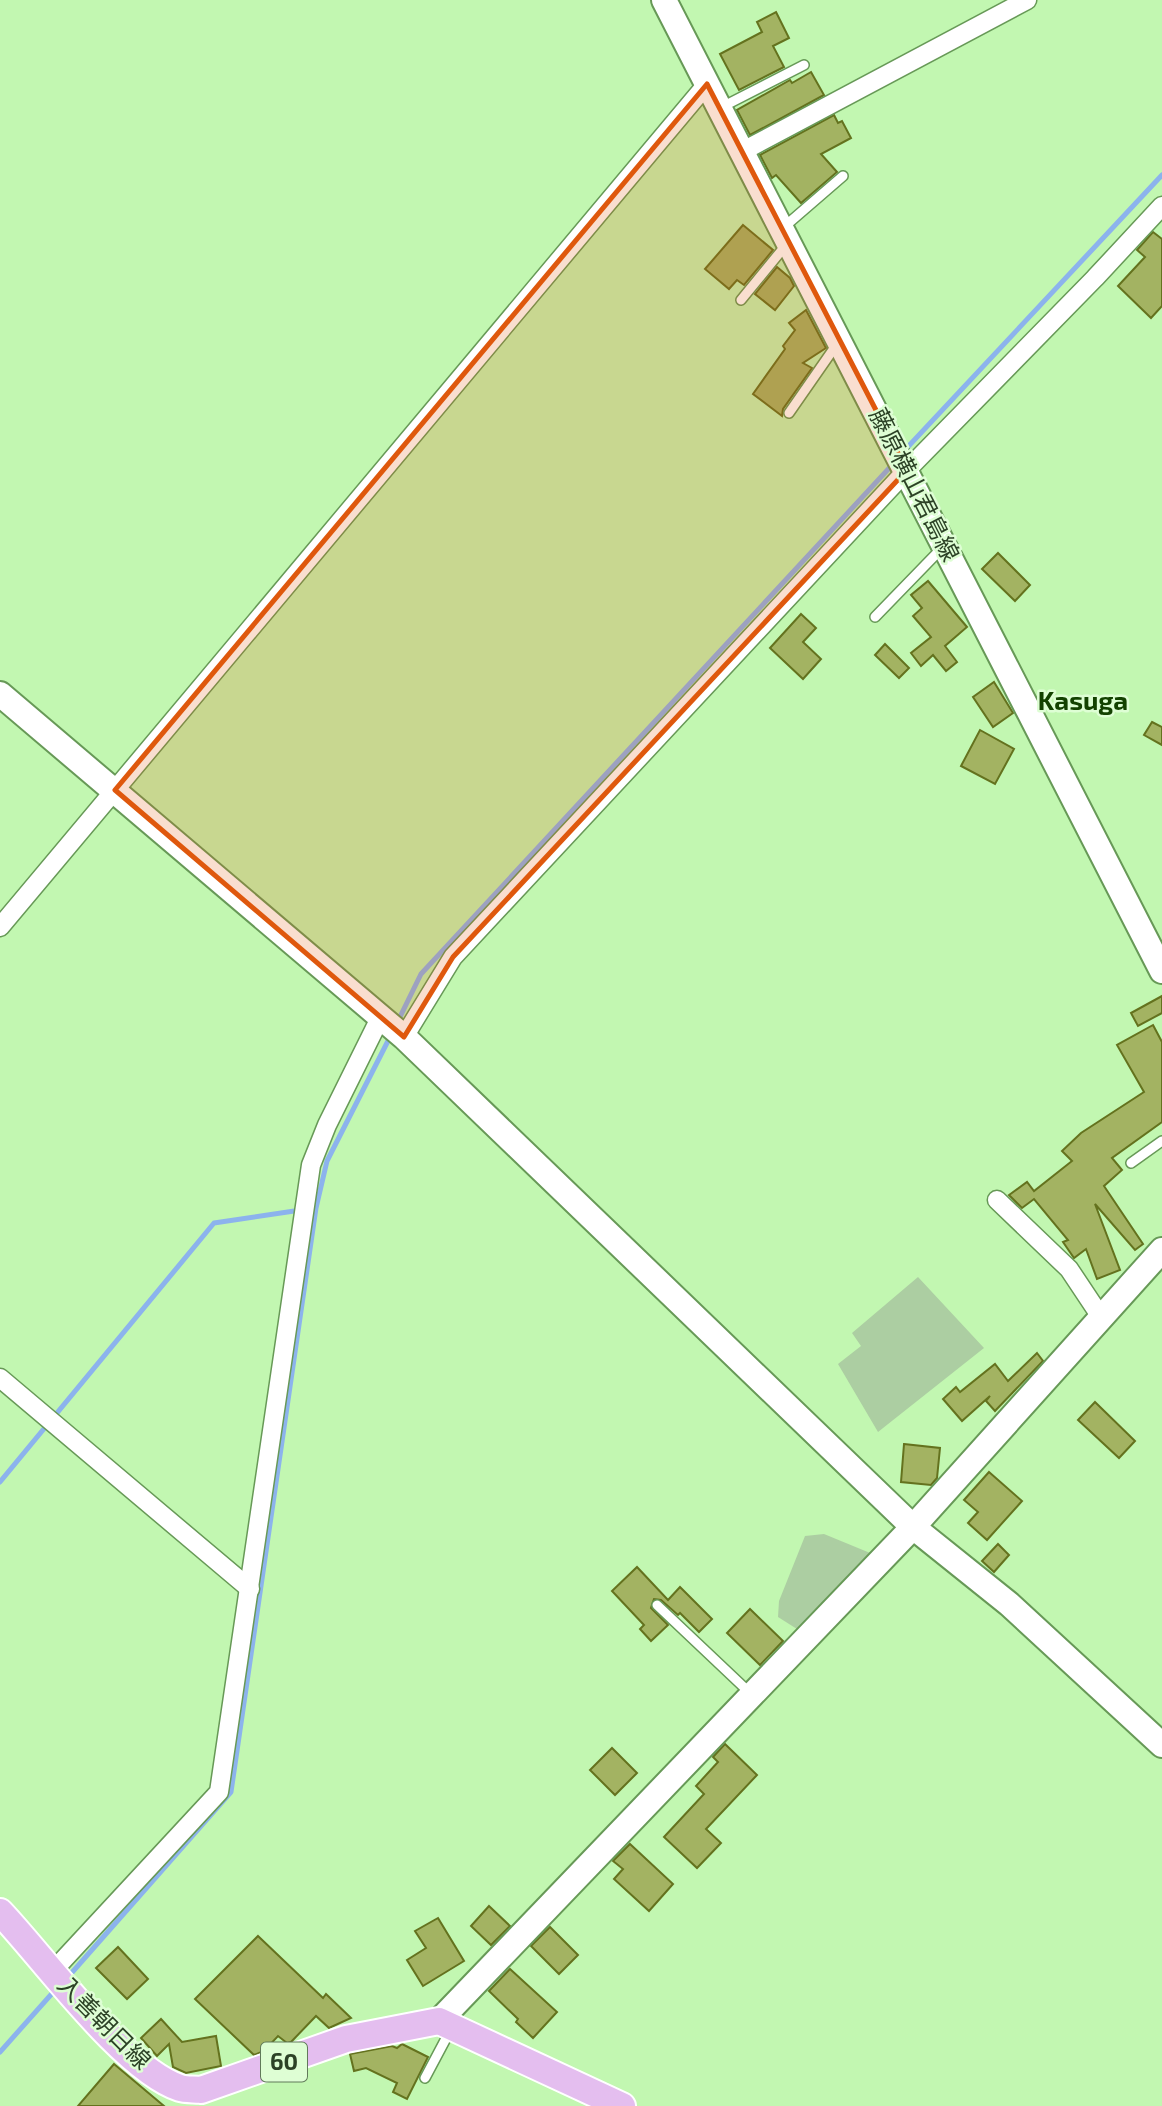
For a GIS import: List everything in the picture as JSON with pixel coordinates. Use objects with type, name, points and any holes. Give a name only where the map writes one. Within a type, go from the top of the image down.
[{"type":"main road","name":"入善朝日線","points":[[0,1912],[52,1972],[142,2064],[196,2098],[346,2039],[446,2024]]},
{"type":"main road","points":[[446,2024],[622,2106]]},
{"type":"street","name":"藤原横山君島線","points":[[664,0],[1162,971]]},
{"type":"street","points":[[743,151],[1027,0]]},
{"type":"street","points":[[0,927],[707,84]]},
{"type":"street","points":[[404,1037],[453,957],[907,470],[1162,206]]},
{"type":"street","points":[[0,694],[381,1016],[913,1527],[1009,1604],[1162,1745]]},
{"type":"street","points":[[52,1972],[219,1792],[311,1165],[327,1125],[381,1016]]},
{"type":"street","points":[[997,1200],[1069,1269],[1101,1317]]},
{"type":"street","points":[[446,2024],[752,1695],[913,1527],[1162,1250]]},
{"type":"street","points":[[0,1378],[250,1589]]},
{"type":"lane","points":[[719,108],[804,65]]},
{"type":"lane","points":[[741,300],[786,235],[843,176]]},
{"type":"lane","points":[[789,413],[840,340]]},
{"type":"lane","points":[[876,617],[945,545]]},
{"type":"lane","points":[[1131,1163],[1162,1141]]},
{"type":"lane","points":[[657,1605],[752,1695]]},
{"type":"lane","points":[[425,2078],[446,2024]]},
{"type":"highlighted area","points":[[707,84],[907,470],[453,957],[404,1037],[115,790]]},
{"type":"green space","points":[[918,1277],[984,1348],[878,1432],[838,1364],[861,1346],[852,1333]]},
{"type":"green space","points":[[824,1534],[875,1555],[797,1629],[778,1617],[779,1601],[805,1536]]},
{"type":"building","points":[[776,12],[789,38],[773,46],[784,67],[739,90],[720,54],[762,32],[757,22]]},
{"type":"building","points":[[811,72],[824,95],[750,135],[737,110],[790,80],[792,83]]},
{"type":"building","points":[[834,115],[838,123],[842,121],[851,138],[821,154],[837,172],[801,203],[776,175],[772,178],[760,155]]},
{"type":"building","points":[[743,225],[773,250],[744,285],[737,280],[729,289],[705,269]]},
{"type":"building","points":[[1153,232],[1162,239],[1162,306],[1151,318],[1118,286],[1145,257],[1137,250]]},
{"type":"building","points":[[777,267],[790,278],[794,286],[775,310],[755,294]]},
{"type":"building","points":[[806,310],[826,348],[803,363],[812,368],[783,409],[782,416],[753,394],[795,330],[789,323]]},
{"type":"building","points":[[998,553],[1030,585],[1015,601],[982,569]]},
{"type":"building","points":[[928,581],[967,627],[945,646],[957,662],[946,671],[933,655],[921,666],[911,653],[931,637],[913,616],[922,608],[911,595]]},
{"type":"building","points":[[801,614],[816,628],[803,642],[821,659],[803,679],[770,648]]},
{"type":"building","points":[[885,644],[909,668],[899,678],[875,655]]},
{"type":"building","points":[[994,682],[1013,713],[993,727],[973,697]]},
{"type":"building","points":[[1152,722],[1162,727],[1162,745],[1144,735]]},
{"type":"building","points":[[980,730],[1014,749],[995,784],[961,766]]},
{"type":"building","points":[[1162,996],[1162,1013],[1138,1026],[1131,1013]]},
{"type":"building","points":[[1153,1025],[1162,1042],[1162,1122],[1112,1158],[1122,1170],[1104,1186],[1143,1244],[1135,1250],[1095,1204],[1120,1270],[1097,1279],[1086,1249],[1074,1258],[1063,1242],[1068,1240],[1034,1199],[1022,1208],[1009,1195],[1027,1182],[1034,1191],[1072,1161],[1062,1151],[1081,1133],[1144,1092],[1117,1045]]},
{"type":"building","points":[[1037,1353],[1043,1361],[995,1411],[986,1401],[990,1396],[962,1421],[943,1399],[956,1387],[960,1392],[995,1364],[1008,1381]]},
{"type":"building","points":[[1095,1402],[1135,1441],[1119,1458],[1078,1420]]},
{"type":"building","points":[[904,1444],[940,1448],[937,1478],[931,1485],[901,1482]]},
{"type":"building","points":[[989,1472],[1022,1501],[987,1540],[968,1523],[978,1512],[964,1500]]},
{"type":"building","points":[[998,1544],[1009,1555],[994,1572],[982,1561]]},
{"type":"building","points":[[637,1567],[668,1600],[680,1587],[712,1619],[699,1632],[680,1613],[678,1615],[661,1600],[654,1599],[651,1608],[668,1625],[651,1641],[640,1629],[644,1625],[612,1591]]},
{"type":"building","points":[[750,1609],[783,1641],[760,1665],[727,1633]]},
{"type":"building","points":[[725,1744],[757,1775],[706,1829],[721,1843],[697,1868],[664,1837],[704,1794],[696,1786],[718,1762],[713,1757]]},
{"type":"building","points":[[612,1748],[637,1773],[615,1795],[590,1770]]},
{"type":"building","points":[[630,1844],[673,1884],[649,1911],[614,1879],[623,1869],[613,1861]]},
{"type":"building","points":[[489,1906],[510,1926],[491,1945],[471,1926]]},
{"type":"building","points":[[438,1918],[464,1961],[423,1986],[407,1960],[426,1948],[415,1931]]},
{"type":"building","points":[[550,1927],[578,1955],[559,1974],[531,1946]]},
{"type":"building","points":[[258,1936],[323,1998],[326,1994],[351,2018],[329,2028],[316,2016],[291,2042],[287,2043],[278,2036],[264,2051],[254,2055],[195,1999]]},
{"type":"building","points":[[118,1947],[148,1979],[127,1999],[96,1968]]},
{"type":"building","points":[[510,1969],[557,2012],[533,2038],[489,1991]]},
{"type":"building","points":[[161,2019],[182,2042],[216,2036],[221,2066],[186,2073],[173,2067],[169,2044],[157,2056],[141,2038]]},
{"type":"building","points":[[402,2044],[428,2057],[407,2099],[393,2092],[397,2083],[366,2068],[354,2071],[350,2054],[392,2046],[397,2048]]},
{"type":"building","points":[[114,2064],[164,2106],[78,2106]]},
{"type":"waterway","points":[[904,451],[1162,175]]},
{"type":"waterway","points":[[397,1023],[421,974],[893,464]]},
{"type":"waterway","points":[[68,1977],[231,1792],[316,1208],[327,1161],[391,1035]]},
{"type":"waterway","points":[[0,1482],[214,1223],[301,1210]]},
{"type":"waterway","points":[[0,2052],[56,1989]]},
{"type":"district","name":"Kasuga","points":[[1083,701]]}]
